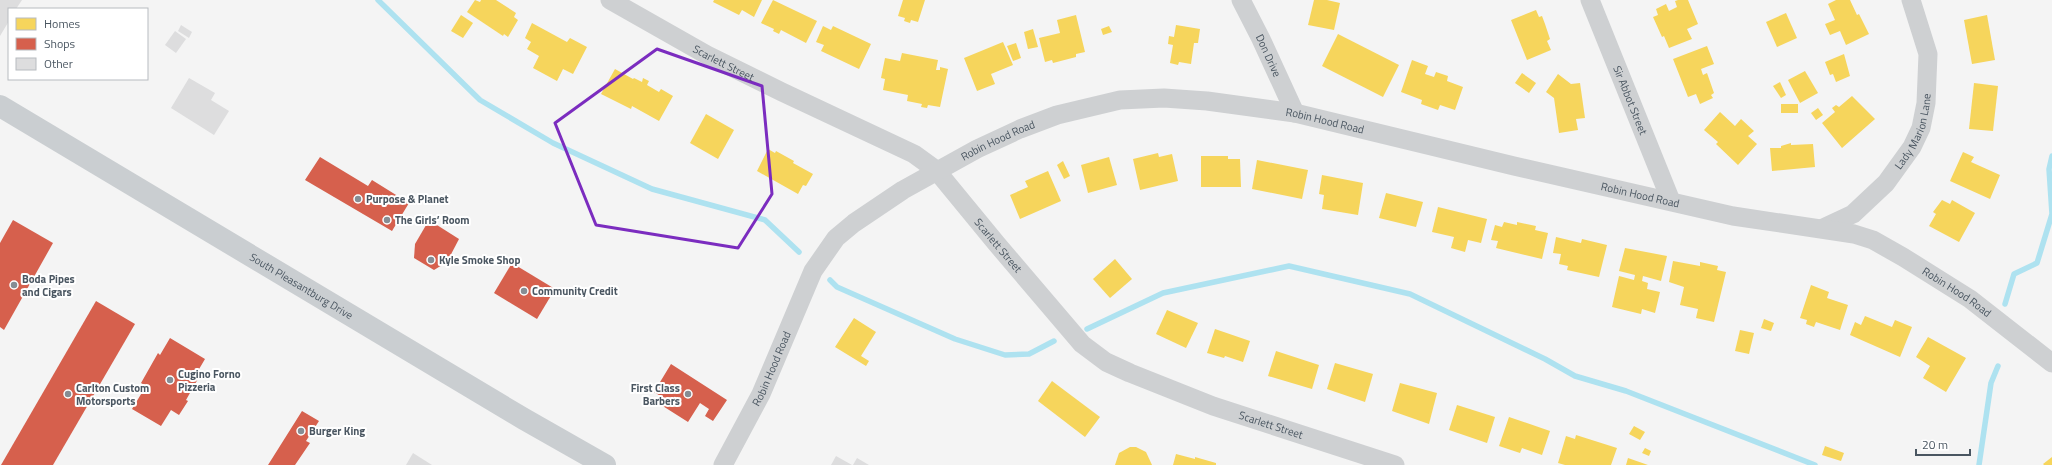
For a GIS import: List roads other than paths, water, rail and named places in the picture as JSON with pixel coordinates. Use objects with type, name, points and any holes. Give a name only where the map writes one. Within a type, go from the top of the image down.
[{"type":"main road","name":"South Pleasantburg Drive","points":[[0,106],[524,419],[605,465]]},
{"type":"street","name":"Scarlett Street","points":[[610,0],[707,55],[914,154],[936,170],[996,243],[1091,352],[1130,373],[1212,406],[1395,465]]},
{"type":"street","name":"Don Drive","points":[[1241,0],[1261,39],[1295,113]]},
{"type":"street","name":"Sir Abbot Street","points":[[1590,0],[1672,201]]},
{"type":"street","name":"Lady Marion Lane","points":[[1824,228],[1853,214],[1886,183],[1912,147],[1921,128],[1926,103],[1928,54],[1911,0]]},
{"type":"street","name":"Robin Hood Road","points":[[723,465],[761,394],[810,277],[824,253],[836,238],[854,223],[936,170],[977,148],[1020,129],[1057,116],[1120,100],[1164,98],[1200,100],[1295,113],[1514,166],[1733,216],[1824,228],[1854,234],[1873,240],[1970,299],[2052,363]]},
{"type":"waterway","points":[[378,0],[480,100],[553,143],[652,189],[765,220],[799,252]]},
{"type":"waterway","points":[[2005,304],[2014,274],[2037,263],[2052,214],[2049,169],[2052,156]]},
{"type":"waterway","points":[[1087,329],[1163,293],[1289,266],[1410,294],[1545,359],[1575,376],[1626,391],[1815,465]]},
{"type":"waterway","points":[[830,280],[837,287],[955,339],[1005,355],[1029,354],[1054,341]]},
{"type":"waterway","points":[[1979,465],[1991,383],[1998,366]]},
{"type":"place","name":"Purpose & Planet","points":[[358,199]]},
{"type":"place","name":"The Girls’ Room","points":[[387,220]]},
{"type":"place","name":"Kyle Smoke Shop","points":[[431,260]]},
{"type":"place","name":"Boda Pipes and Cigars","points":[[14,285]]},
{"type":"place","name":"Community Credit","points":[[524,291]]},
{"type":"place","name":"Cugino Forno Pizzeria","points":[[170,380]]},
{"type":"place","name":"Carlton Custom Motorsports","points":[[68,394]]},
{"type":"place","name":"First Class Barbers","points":[[688,394]]},
{"type":"place","name":"Burger King","points":[[301,431]]}]
